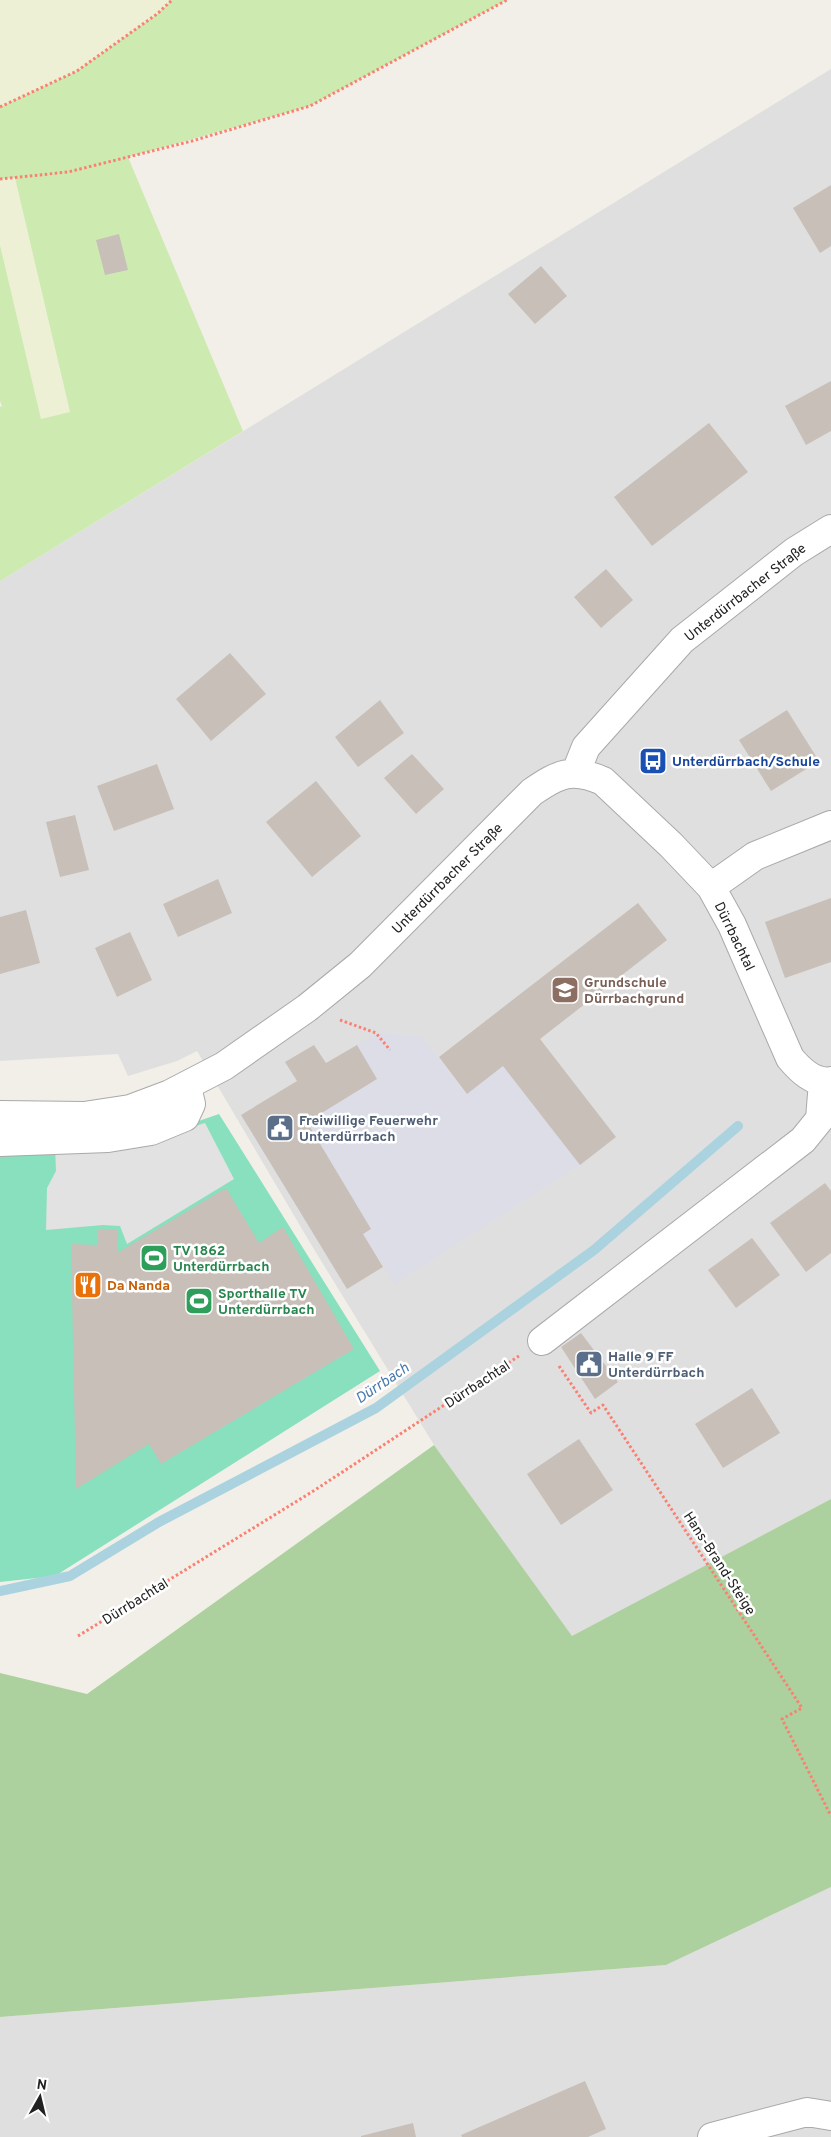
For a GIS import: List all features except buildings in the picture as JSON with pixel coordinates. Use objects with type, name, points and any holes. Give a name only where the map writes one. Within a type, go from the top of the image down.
[{"type":"street","name":"Unterdürrbacher Straße","points":[[0,1115],[84,1116],[130,1109],[187,1087],[224,1066],[307,1008],[360,965],[532,792],[552,778],[576,772],[586,748],[682,640],[794,552],[831,529]]},
{"type":"street","name":"Dürrbachtal","points":[[542,1341],[803,1140],[820,1119],[827,1081],[801,1071],[790,1058],[732,924],[711,887],[603,781],[576,772]]},
{"type":"street","points":[[711,887],[755,856],[831,825]]},
{"type":"street","points":[[0,1142],[108,1138],[150,1131],[185,1117],[191,1104],[187,1087]]},
{"type":"street","points":[[712,2137],[807,2112],[831,2116]]},
{"type":"path","points":[[0,107],[77,71],[157,14],[172,0]]},
{"type":"path","points":[[0,179],[68,172],[192,141],[310,106],[507,0]]},
{"type":"path","points":[[307,1008],[376,1033],[390,1050]]},
{"type":"path","name":"Dürrbachtal","points":[[78,1636],[315,1490],[542,1341]]},
{"type":"path","name":"Hans-Brand-Steige","points":[[542,1341],[591,1413],[603,1405],[802,1708],[782,1719],[831,1816]]},
{"type":"shaded area","points":[[831,69],[831,1499],[572,1637],[434,1445],[312,1246],[197,1051],[177,1061],[128,1076],[118,1054],[0,1061],[0,581]]},
{"type":"shaded area","points":[[376,1033],[421,1036],[467,1094],[503,1066],[580,1165],[395,1284],[363,1234],[371,1229],[307,1122],[377,1079],[357,1045]]},
{"type":"shaded area","points":[[205,1123],[234,1179],[127,1244],[120,1226],[103,1225],[46,1230],[47,1188],[56,1171],[55,1147],[149,1141]]},
{"type":"shaded area","points":[[831,1887],[831,2137],[0,2137],[0,2017],[666,1965]]},
{"type":"green space","points":[[0,0],[172,0],[157,14],[77,71],[0,107]]},
{"type":"green space","points":[[172,0],[507,0],[310,106],[128,157],[243,431],[0,581],[0,407],[2,406],[0,401],[0,245],[41,419],[70,412],[15,178],[0,179],[0,107],[77,71],[157,14]]},
{"type":"green space","points":[[15,178],[70,413],[41,420],[0,245],[0,179]]},
{"type":"green space","name":"TV 1862 Unterdürrbach","points":[[219,1114],[380,1371],[55,1576],[0,1582],[0,1142],[149,1138]]},
{"type":"green space","points":[[434,1445],[572,1636],[831,1499],[831,1887],[666,1965],[0,2017],[0,1673],[87,1694]]},
{"type":"waterway","name":"Dürrbach","points":[[0,1591],[70,1576],[159,1522],[376,1408],[594,1250],[738,1126]]},
{"type":"place","name":"Unterdürrbach/Schule","points":[[653,761]]},
{"type":"place","name":"Grundschule Dürrbachgrund","points":[[565,990]]},
{"type":"place","name":"Freiwillige Feuerwehr Unterdürrbach","points":[[280,1128]]},
{"type":"place","name":"TV 1862 Unterdürrbach","points":[[154,1258]]},
{"type":"place","name":"Da Nanda","points":[[88,1285]]},
{"type":"place","name":"Sporthalle TV Unterdürrbach","points":[[199,1301]]},
{"type":"place","name":"Halle 9 FF Unterdürrbach","points":[[589,1364]]}]
